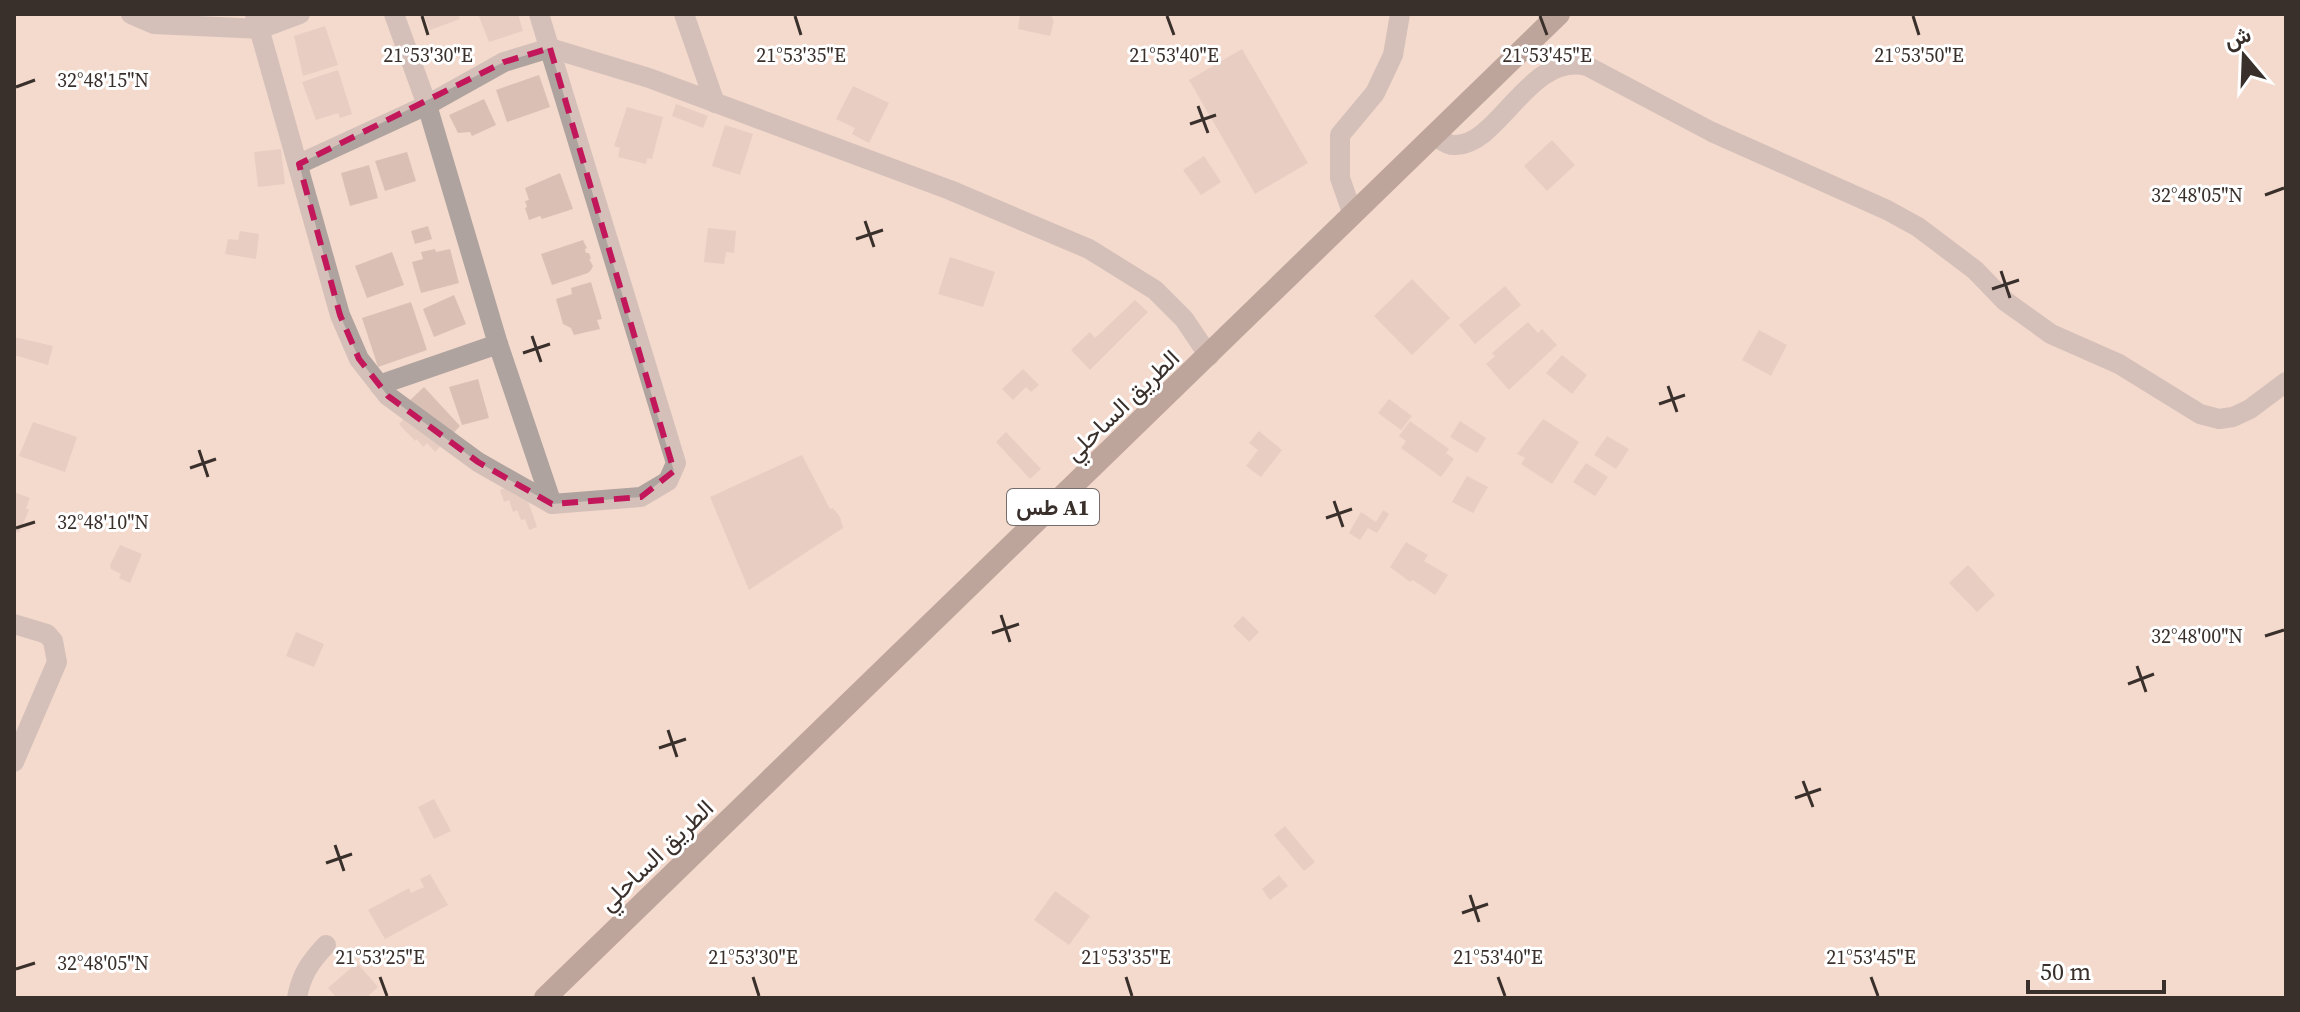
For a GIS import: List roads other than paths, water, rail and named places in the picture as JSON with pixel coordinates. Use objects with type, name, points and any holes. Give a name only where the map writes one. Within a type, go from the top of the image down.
[{"type":"highway","name":"الطريق الساحلي","points":[[545,998],[1559,14]]},
{"type":"street","points":[[131,14],[154,24],[258,22],[300,14]]},
{"type":"street","points":[[394,14],[427,105],[498,344],[552,504]]},
{"type":"street","points":[[258,22],[340,315],[359,359],[379,385],[388,396],[478,462],[552,504],[641,497],[668,481],[676,463],[539,14]]},
{"type":"street","points":[[684,14],[715,103]]},
{"type":"street","points":[[1353,215],[1340,178],[1340,135],[1375,93],[1393,55],[1400,14]]},
{"type":"street","points":[[299,164],[427,105],[504,62],[550,48],[649,78],[950,190],[1089,249],[1155,290],[1184,319],[1209,356]]},
{"type":"street","points":[[1433,136],[1452,146],[1469,143],[1543,75],[1559,65],[1574,63],[1587,66],[1712,132],[1887,210],[1918,227],[1975,270],[2005,301],[2051,334],[2119,364],[2200,414],[2219,419],[2233,417],[2250,409],[2286,382]]},
{"type":"street","points":[[379,385],[498,344]]},
{"type":"street","points":[[14,624],[47,634],[53,641],[57,662],[14,762]]},
{"type":"street","points":[[297,998],[300,979],[311,960],[326,945]]}]
